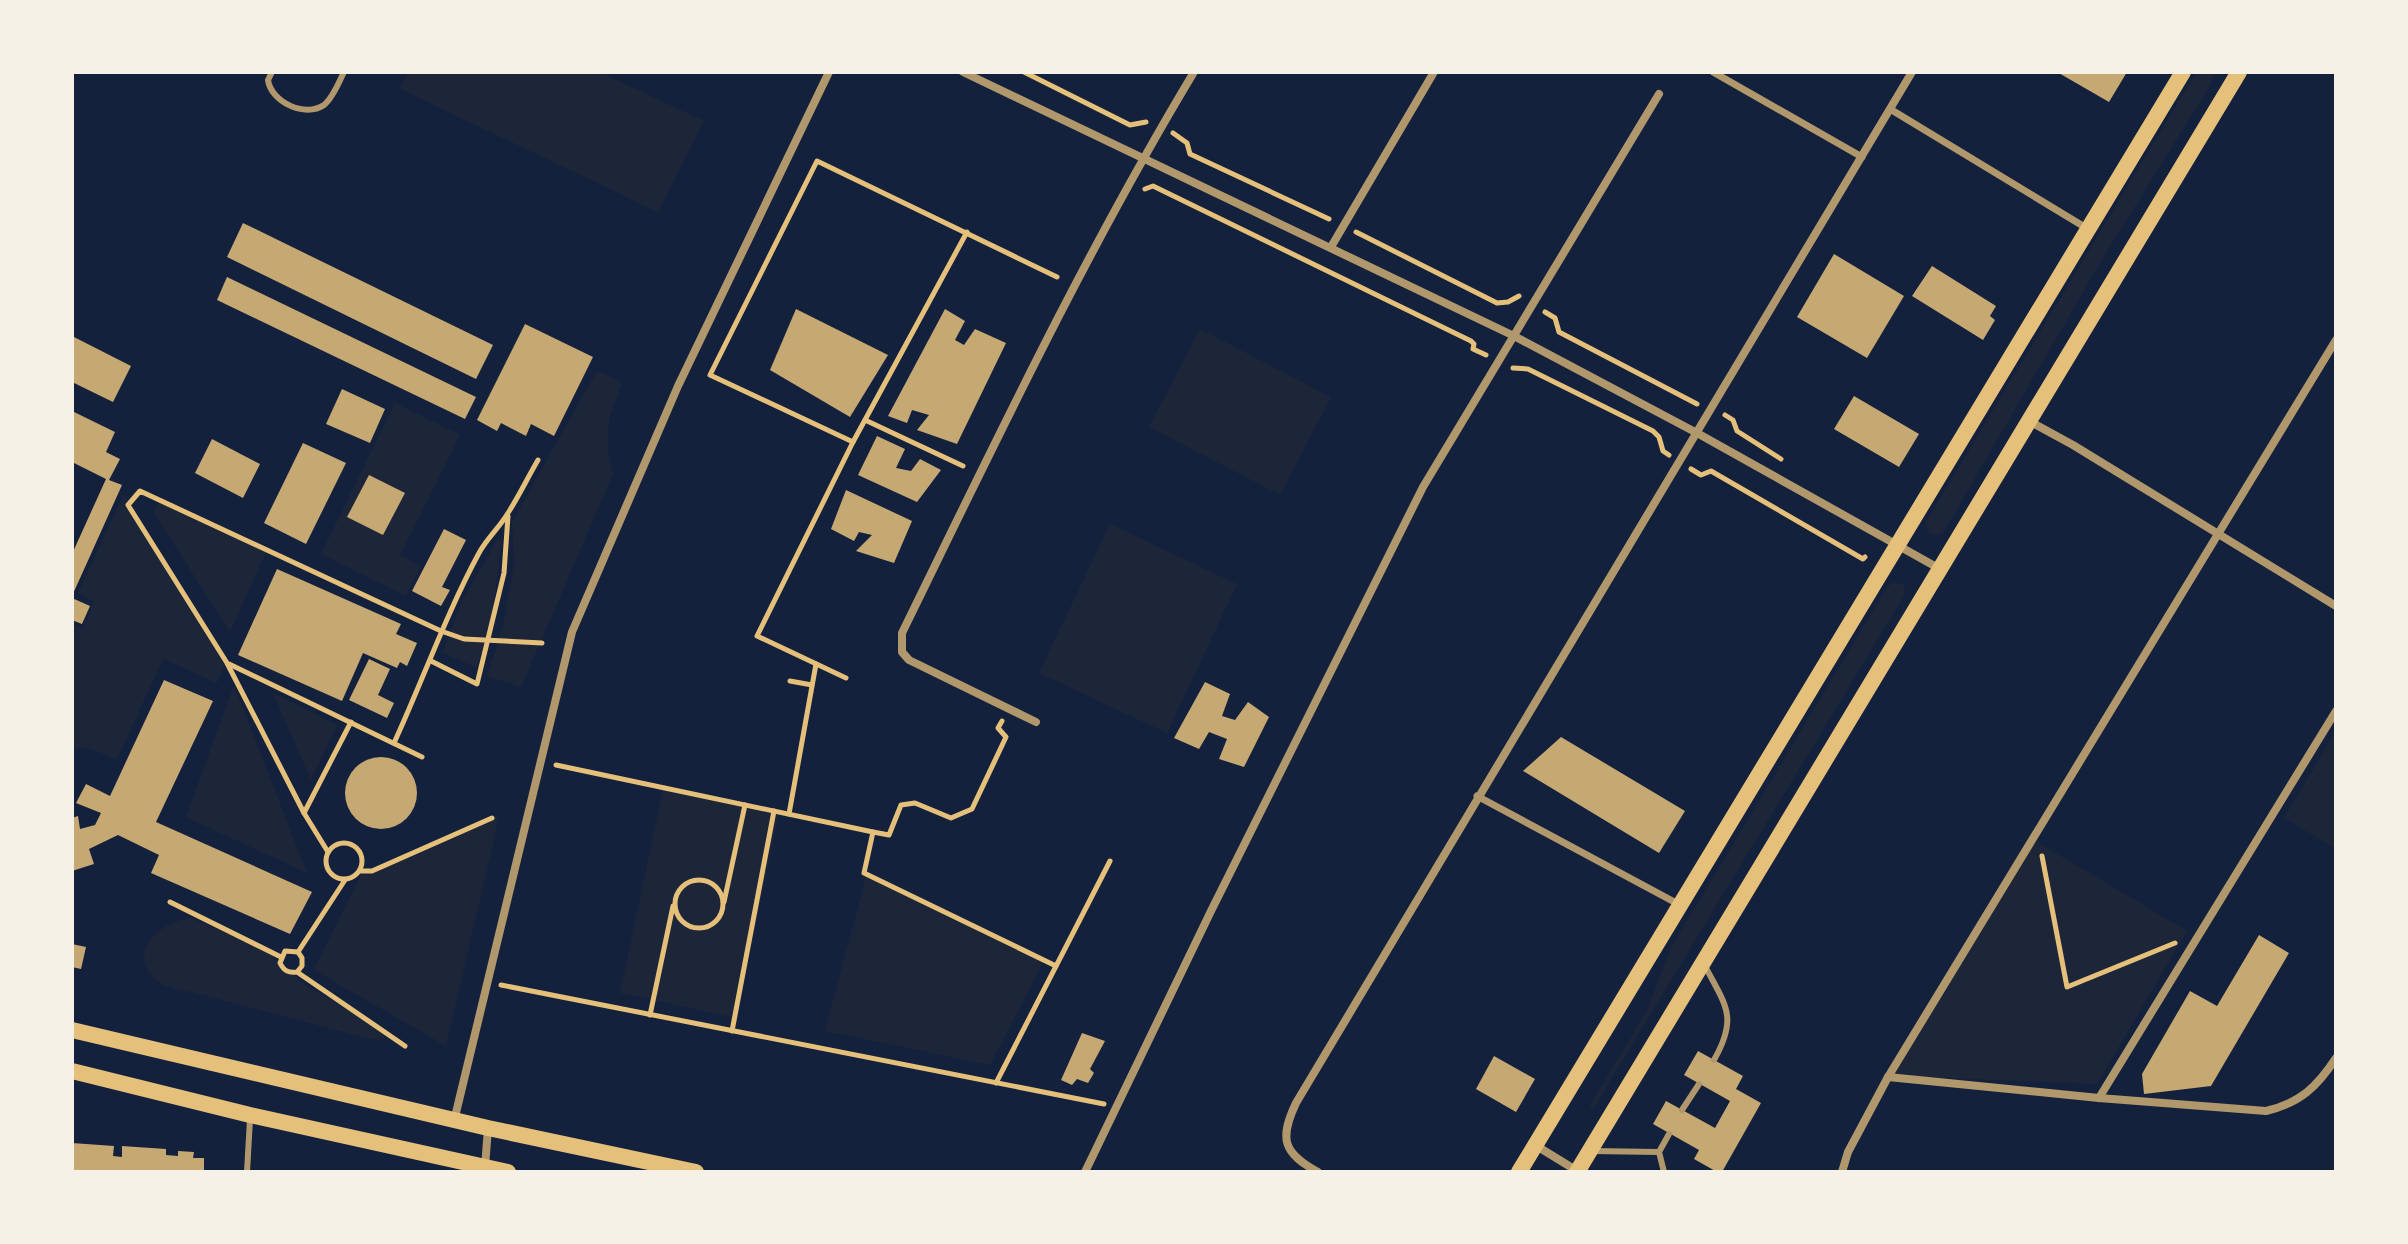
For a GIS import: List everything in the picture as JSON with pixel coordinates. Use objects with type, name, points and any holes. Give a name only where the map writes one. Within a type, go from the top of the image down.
[{"type":"main road","points":[[1519,1172],[2183,72]]},
{"type":"main road","points":[[1578,1172],[2239,72]]},
{"type":"main road","points":[[72,1030],[454,1121],[696,1172]]},
{"type":"main road","points":[[72,1071],[485,1170],[508,1172]]},
{"type":"street","points":[[454,1121],[572,632],[678,386],[829,72]]},
{"type":"street","points":[[963,72],[1514,336],[1697,433],[1940,569]]},
{"type":"street","points":[[1036,722],[909,660],[902,652],[902,633],[1040,350],[1143,156],[1194,72]]},
{"type":"street","points":[[1331,247],[1434,72]]},
{"type":"street","points":[[1713,72],[1862,157]]},
{"type":"street","points":[[1318,1172],[1291,1152],[1285,1137],[1296,1103],[1912,72]]},
{"type":"street","points":[[1085,1172],[1423,487],[1659,94]]},
{"type":"street","points":[[1890,109],[2088,229]]},
{"type":"street","points":[[1842,1172],[1848,1152],[1888,1077],[2336,340]]},
{"type":"street","points":[[2029,421],[2336,606]]},
{"type":"street","points":[[2099,1098],[2336,711]]},
{"type":"street","points":[[1477,796],[1680,905]]},
{"type":"street","points":[[1888,1077],[2266,1111],[2287,1106],[2305,1096],[2320,1082],[2336,1058]]},
{"type":"street","points":[[485,1170],[488,1128]]},
{"type":"street","points":[[1535,1145],[1578,1172]]},
{"type":"lane","points":[[272,72],[268,80],[273,94],[285,104],[304,109],[318,108],[327,103],[344,72]]},
{"type":"lane","points":[[1703,962],[1728,1011],[1727,1038],[1714,1060]]},
{"type":"lane","points":[[1682,1110],[1699,1084]]},
{"type":"lane","points":[[247,1172],[250,1115]]},
{"type":"lane","points":[[1664,1172],[1659,1152],[1669,1134]]},
{"type":"lane","points":[[1589,1151],[1659,1152]]},
{"type":"path","points":[[1024,72],[1130,125],[1144,121],[1163,124],[1187,143],[1190,154],[1343,225],[1387,250],[1497,303],[1519,296],[1555,318],[1559,332],[1695,403],[1712,407],[1733,420],[1737,431],[1791,464]]},
{"type":"path","points":[[853,442],[710,375],[817,161],[1057,277]]},
{"type":"path","points":[[846,678],[757,636],[853,442],[967,232]]},
{"type":"path","points":[[865,420],[963,466]]},
{"type":"path","points":[[394,743],[441,631],[481,549],[508,515],[538,460]]},
{"type":"path","points":[[345,880],[335,877],[327,869],[328,852],[304,813],[227,663],[128,505],[140,491],[464,639],[542,643]]},
{"type":"path","points":[[431,661],[477,684],[504,573],[508,515]]},
{"type":"path","points":[[227,663],[422,757]]},
{"type":"path","points":[[789,814],[816,664]]},
{"type":"path","points":[[790,681],[812,685]]},
{"type":"path","points":[[540,761],[889,835],[901,805],[915,803],[951,818],[972,809],[1006,737],[998,728],[1008,708]]},
{"type":"path","points":[[304,813],[351,722]]},
{"type":"path","points":[[675,899],[676,911],[683,922],[694,928],[707,926],[717,919],[745,805]]},
{"type":"path","points":[[732,1031],[774,811]]},
{"type":"path","points":[[298,952],[345,880],[360,871],[372,871],[492,818]]},
{"type":"path","points":[[873,832],[864,873],[1056,966]]},
{"type":"path","points":[[2038,833],[2067,987],[2201,931]]},
{"type":"path","points":[[328,852],[344,843],[356,848],[362,858],[360,871]]},
{"type":"path","points":[[996,1083],[1110,861]]},
{"type":"path","points":[[650,1015],[679,889],[698,880],[717,888],[722,897],[722,908]]},
{"type":"path","points":[[170,902],[281,957]]},
{"type":"path","points":[[285,951],[298,952],[302,966],[297,972],[290,973],[283,969],[280,963],[285,951]]},
{"type":"path","points":[[297,972],[405,1046]]},
{"type":"path","points":[[486,982],[1116,1107]]},
{"type":"shaded area","points":[[408,72],[600,72],[704,121],[658,212],[400,89]]},
{"type":"shaded area","points":[[2196,72],[2214,72],[2209,87],[2100,263],[1943,533],[1929,533],[1925,523]]},
{"type":"shaded area","points":[[1200,329],[1331,397],[1280,495],[1149,427]]},
{"type":"shaded area","points":[[597,371],[622,385],[608,429],[613,474],[521,687],[487,676],[503,627],[514,562],[512,522]]},
{"type":"shaded area","points":[[395,403],[460,435],[400,555],[421,566],[406,596],[321,554]]},
{"type":"shaded area","points":[[124,494],[225,665],[217,683],[163,659],[117,759],[86,747],[72,750],[72,623],[83,628],[94,602],[78,593]]},
{"type":"shaded area","points":[[161,499],[267,550],[230,632],[154,513]]},
{"type":"shaded area","points":[[1110,524],[1237,584],[1167,733],[1039,673]]},
{"type":"shaded area","points":[[500,535],[493,610],[477,668],[443,653],[461,603]]},
{"type":"shaded area","points":[[1895,582],[1904,585],[1904,596],[1591,1108],[1647,1011],[1670,949],[1884,592]]},
{"type":"shaded area","points":[[234,685],[307,873],[186,817]]},
{"type":"shaded area","points":[[273,693],[337,725],[311,780]]},
{"type":"shaded area","points":[[2336,731],[2336,849],[2284,818]]},
{"type":"shaded area","points":[[663,789],[779,814],[736,1018],[620,993]]},
{"type":"shaded area","points":[[499,817],[446,1046],[314,970],[361,875],[416,855]]},
{"type":"shaded area","points":[[2034,840],[2187,931],[2097,1084],[1891,1076]]},
{"type":"shaded area","points":[[867,873],[1043,962],[990,1065],[825,1031]]},
{"type":"shaded area","points":[[191,918],[261,947],[308,987],[382,1028],[384,1038],[370,1039],[168,987],[146,968],[144,957],[147,946],[164,928]]},
{"type":"building","points":[[2057,72],[2127,72],[2109,102]]},
{"type":"building","points":[[243,223],[493,345],[476,379],[227,257]]},
{"type":"building","points":[[1834,254],[1904,296],[1867,358],[1797,317]]},
{"type":"building","points":[[1932,266],[1996,306],[1990,316],[1995,320],[1983,340],[1912,296]]},
{"type":"building","points":[[227,277],[476,397],[465,419],[217,300]]},
{"type":"building","points":[[796,309],[888,355],[850,417],[770,370]]},
{"type":"building","points":[[945,309],[965,321],[955,340],[964,345],[975,329],[1006,343],[957,444],[917,430],[929,415],[912,410],[907,423],[888,416]]},
{"type":"building","points":[[525,324],[593,357],[554,436],[531,424],[526,436],[501,423],[497,431],[477,420]]},
{"type":"building","points":[[72,336],[131,366],[113,402],[72,382]]},
{"type":"building","points":[[342,389],[385,409],[370,443],[326,424]]},
{"type":"building","points":[[1854,396],[1919,434],[1899,467],[1834,429]]},
{"type":"building","points":[[72,411],[115,432],[106,452],[120,459],[109,480],[122,485],[72,596],[72,554],[106,479],[72,462]]},
{"type":"building","points":[[877,436],[905,449],[896,468],[911,471],[920,459],[941,470],[917,502],[858,475]]},
{"type":"building","points":[[212,439],[260,464],[243,498],[195,473]]},
{"type":"building","points":[[303,443],[346,463],[306,544],[264,523]]},
{"type":"building","points":[[369,475],[405,493],[383,535],[347,517]]},
{"type":"building","points":[[846,490],[912,521],[894,563],[856,551],[872,535],[859,532],[854,541],[831,529]]},
{"type":"building","points":[[444,529],[466,540],[442,587],[450,590],[441,606],[412,591]]},
{"type":"building","points":[[277,569],[401,624],[396,634],[417,643],[407,666],[400,662],[397,668],[363,653],[342,701],[238,655]]},
{"type":"building","points":[[72,598],[90,606],[82,624],[72,620]]},
{"type":"building","points":[[369,659],[390,669],[378,695],[394,703],[387,718],[349,700]]},
{"type":"building","points":[[164,680],[213,701],[156,822],[312,892],[290,934],[151,873],[159,855],[118,835],[89,849],[94,864],[72,871],[72,818],[78,816],[80,829],[95,825],[101,813],[76,803],[86,784],[110,796]]},
{"type":"building","points":[[1205,682],[1230,694],[1222,716],[1235,720],[1248,702],[1269,717],[1244,767],[1219,759],[1227,739],[1209,732],[1199,749],[1174,738]]},
{"type":"building","points":[[1561,737],[1685,811],[1659,853],[1523,771]]},
{"type":"building","points":[[388,757],[407,767],[415,779],[415,807],[407,819],[395,827],[374,829],[355,819],[347,807],[345,786],[355,767],[367,759]]},
{"type":"building","points":[[2259,935],[2289,953],[2211,1086],[2144,1094],[2142,1074],[2190,991],[2217,1006]]},
{"type":"building","points":[[72,944],[86,947],[81,969],[72,967]]},
{"type":"building","points":[[1082,1033],[1105,1041],[1090,1069],[1094,1073],[1088,1083],[1077,1079],[1072,1085],[1061,1080]]},
{"type":"building","points":[[1698,1051],[1743,1076],[1736,1089],[1761,1103],[1722,1172],[1694,1159],[1699,1150],[1653,1124],[1666,1101],[1715,1128],[1730,1101],[1684,1075]]},
{"type":"building","points":[[1494,1056],[1535,1079],[1516,1112],[1476,1089]]},
{"type":"building","points":[[72,1143],[114,1146],[113,1156],[122,1157],[122,1146],[166,1149],[166,1155],[178,1156],[178,1151],[194,1152],[193,1158],[204,1158],[204,1172],[72,1172]]}]
